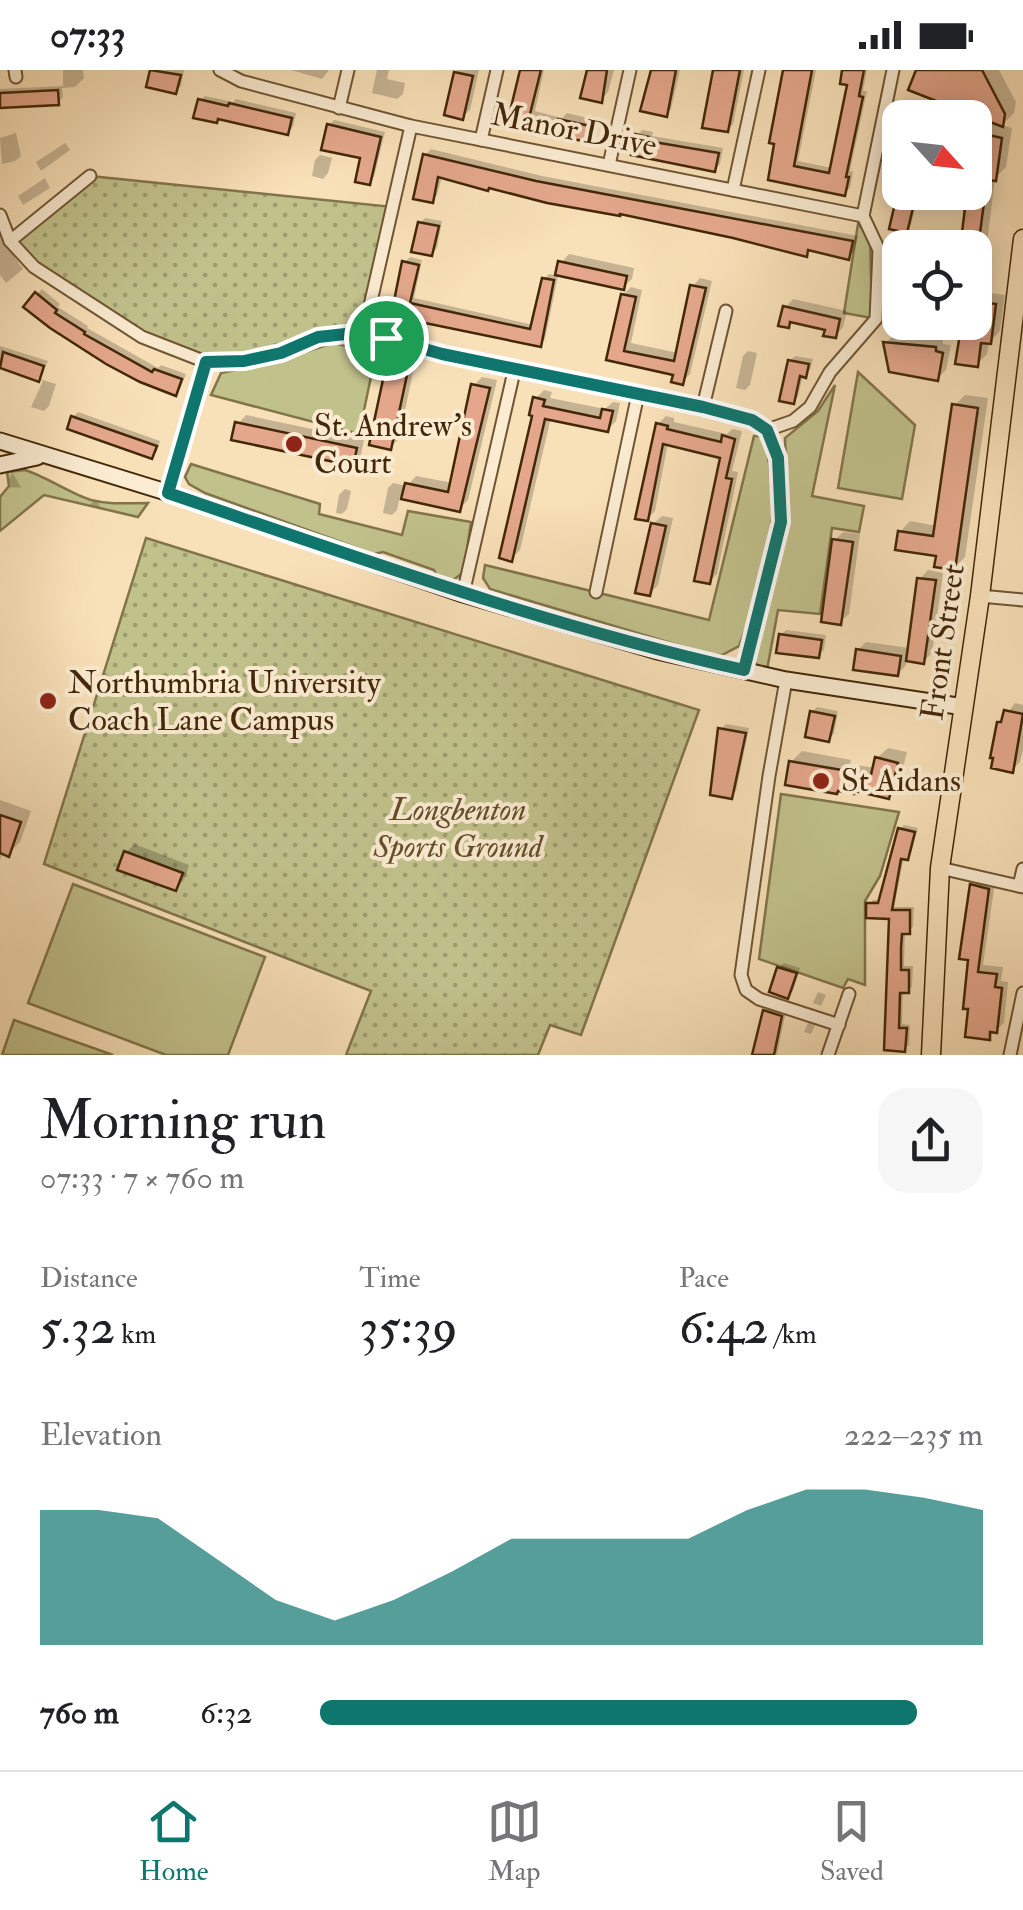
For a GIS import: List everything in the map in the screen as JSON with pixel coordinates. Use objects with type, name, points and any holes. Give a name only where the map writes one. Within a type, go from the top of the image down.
[{"type":"main road","name":"Front Street","points":[[931,1055],[940,868],[980,596],[1023,239]]},
{"type":"street","name":"Manor Drive","points":[[220,70],[241,81],[411,126],[864,216]]},
{"type":"street","points":[[339,108],[348,70]]},
{"type":"street","points":[[481,140],[497,70]]},
{"type":"street","points":[[609,166],[630,70]]},
{"type":"street","points":[[733,190],[759,70]]},
{"type":"street","points":[[767,430],[793,421],[810,407],[830,372],[876,318],[879,250],[864,216],[893,70]]},
{"type":"street","points":[[364,332],[411,126]]},
{"type":"street","points":[[10,241],[90,176]]},
{"type":"street","points":[[0,215],[10,241],[34,267],[142,337],[206,362],[244,361],[281,353],[318,337],[364,332],[442,354],[752,420],[767,430],[778,458],[781,522],[744,670]]},
{"type":"street","points":[[703,407],[726,310]]},
{"type":"street","points":[[168,493],[206,362]]},
{"type":"street","points":[[464,594],[515,367]]},
{"type":"street","points":[[596,592],[638,394]]},
{"type":"street","points":[[0,441],[168,493],[464,594],[657,651],[786,680],[964,707]]},
{"type":"street","points":[[0,464],[41,456]]},
{"type":"street","points":[[980,596],[1023,600]]},
{"type":"street","points":[[786,680],[741,975],[746,990],[759,998],[839,1025]]},
{"type":"street","points":[[940,868],[1021,886],[1023,869]]},
{"type":"street","points":[[1010,1055],[1023,993]]},
{"type":"street","points":[[828,1055],[850,994]]},
{"type":"green space","points":[[90,176],[393,207],[364,332],[342,333],[281,353],[206,362],[94,309],[10,241]]},
{"type":"green space","points":[[858,224],[870,236],[872,318],[844,313]]},
{"type":"green space","points":[[334,343],[376,353],[359,434],[211,395],[221,373]]},
{"type":"green space","points":[[858,372],[915,425],[902,499],[838,488]]},
{"type":"green space","points":[[835,385],[812,496],[864,506],[859,532],[832,528],[820,614],[778,610],[767,670],[751,656],[788,510],[785,438],[818,411]]},
{"type":"green space","points":[[754,436],[764,436],[768,446],[773,524],[752,613],[739,646],[722,655],[711,655],[490,589],[483,578],[485,565],[709,620]]},
{"type":"green space","points":[[191,464],[320,504],[319,514],[402,535],[408,511],[471,522],[464,572],[452,581],[437,577],[434,570],[383,552],[374,554],[205,493],[185,477]]},
{"type":"green space","points":[[25,470],[91,500],[148,503],[138,517],[44,495],[0,531],[0,497],[9,486],[7,472]]},
{"type":"green space","name":"Longbenton Sports Ground","points":[[146,538],[699,710],[581,1035],[550,1025],[538,1055],[346,1055],[371,991],[44,864]]},
{"type":"green space","points":[[781,794],[899,812],[880,876],[865,901],[865,985],[848,979],[843,988],[759,959]]},
{"type":"green space","points":[[73,884],[265,957],[228,1055],[166,1055],[28,1003]]},
{"type":"green space","points":[[14,1020],[113,1055],[2,1055]]},
{"type":"building","points":[[150,70],[181,75],[176,94],[146,87]]},
{"type":"building","points":[[520,70],[541,70],[529,118],[590,126],[587,142],[506,128]]},
{"type":"building","points":[[587,70],[607,70],[602,103],[580,98]]},
{"type":"building","points":[[651,70],[676,70],[667,117],[640,111]]},
{"type":"building","points":[[713,70],[740,70],[728,132],[702,128]]},
{"type":"building","points":[[783,70],[812,70],[794,166],[829,173],[847,85],[840,84],[842,70],[864,70],[859,96],[863,97],[845,196],[768,180],[774,144],[769,143]]},
{"type":"building","points":[[916,70],[982,70],[1005,114],[1003,127],[992,123],[992,100],[934,100],[908,90]]},
{"type":"building","points":[[454,72],[473,76],[463,120],[444,115]]},
{"type":"building","points":[[58,90],[59,105],[0,108],[0,93]]},
{"type":"building","points":[[198,99],[292,118],[288,135],[218,119],[217,123],[193,118]]},
{"type":"building","points":[[327,124],[381,137],[370,185],[355,182],[360,158],[321,150]]},
{"type":"building","points":[[635,134],[649,137],[648,141],[719,153],[715,172],[631,155]]},
{"type":"building","points":[[992,136],[1002,138],[996,181],[992,181]]},
{"type":"building","points":[[423,154],[536,181],[853,241],[849,260],[808,250],[807,257],[620,214],[547,203],[489,188],[488,191],[438,177],[433,203],[413,199]]},
{"type":"building","points":[[893,210],[912,210],[908,230],[889,229]]},
{"type":"building","points":[[965,210],[983,210],[980,230],[962,230]]},
{"type":"building","points":[[418,222],[439,226],[432,256],[411,252]]},
{"type":"building","points":[[402,261],[419,265],[410,303],[530,329],[542,278],[554,280],[541,347],[391,316]]},
{"type":"building","points":[[558,261],[627,276],[624,290],[555,275]]},
{"type":"building","points":[[690,285],[706,288],[683,385],[671,382],[673,375],[606,360],[621,294],[636,297],[624,351],[674,361]]},
{"type":"building","points":[[35,292],[84,334],[152,372],[154,369],[182,379],[176,396],[106,364],[50,328],[23,307]]},
{"type":"building","points":[[992,303],[996,304],[992,336]]},
{"type":"building","points":[[783,306],[840,319],[836,338],[823,336],[825,330],[790,322],[789,328],[778,326]]},
{"type":"building","points":[[959,340],[992,340],[991,344],[981,343],[978,367],[955,364]]},
{"type":"building","points":[[883,342],[936,347],[936,351],[943,353],[938,381],[889,372]]},
{"type":"building","points":[[3,352],[44,366],[39,382],[0,368]]},
{"type":"building","name":"St. Andrew’s Court","points":[[388,356],[410,361],[391,450],[369,445]]},
{"type":"building","points":[[788,360],[809,364],[806,378],[800,376],[794,404],[779,401]]},
{"type":"building","points":[[471,384],[490,388],[460,512],[401,499],[405,483],[448,492]]},
{"type":"building","points":[[533,397],[545,400],[543,406],[600,418],[602,409],[613,411],[608,432],[545,419],[512,562],[499,558]]},
{"type":"building","points":[[952,404],[978,408],[955,570],[934,567],[936,556],[895,550],[898,531],[933,536]]},
{"type":"building","points":[[71,416],[157,446],[152,459],[67,429]]},
{"type":"building","name":"St. Andrew’s Court","points":[[235,422],[357,448],[353,466],[231,440]]},
{"type":"building","points":[[656,423],[721,442],[722,435],[735,439],[726,478],[732,479],[710,584],[694,581],[720,458],[663,444],[648,521],[635,519]]},
{"type":"building","points":[[651,523],[666,526],[650,596],[635,593]]},
{"type":"building","points":[[832,539],[853,542],[841,625],[821,622]]},
{"type":"building","points":[[917,578],[936,580],[924,664],[906,661]]},
{"type":"building","points":[[779,634],[822,640],[819,658],[776,653]]},
{"type":"building","points":[[856,649],[901,656],[898,676],[853,670]]},
{"type":"building","points":[[1004,710],[1023,714],[1013,773],[991,768],[997,722],[1001,722]]},
{"type":"building","points":[[810,711],[835,716],[829,742],[805,737]]},
{"type":"building","points":[[718,728],[746,733],[732,799],[710,795]]},
{"type":"building","points":[[875,757],[898,763],[889,799],[855,791],[837,794],[785,785],[789,761],[870,779]]},
{"type":"building","points":[[0,815],[21,822],[9,857],[0,853]]},
{"type":"building","points":[[898,828],[915,832],[908,860],[901,859],[892,910],[910,910],[910,934],[902,934],[901,948],[901,970],[909,970],[909,993],[900,993],[899,1028],[907,1028],[905,1052],[884,1050],[889,919],[866,918],[866,903],[878,903]]},
{"type":"building","points":[[124,851],[183,873],[176,891],[117,870]]},
{"type":"building","points":[[970,884],[989,889],[978,972],[997,974],[995,987],[1002,988],[997,1033],[990,1032],[990,1040],[965,1037],[968,1009],[963,1009],[968,960],[959,959]]},
{"type":"building","points":[[777,967],[797,973],[788,999],[769,992]]},
{"type":"building","points":[[763,1010],[782,1016],[774,1055],[752,1055]]},
{"type":"place","name":"St. Andrew’s Court","points":[[294,444]]},
{"type":"place","name":"Northumbria University Coach Lane Campus","points":[[48,701]]},
{"type":"place","name":"St Aidans","points":[[821,781]]},
{"type":"route","points":[[364,332],[386,338],[442,354],[703,407],[752,420],[767,430],[778,458],[781,522],[744,670],[657,651],[464,594],[168,493],[206,362],[244,361],[342,333],[364,332]]}]
